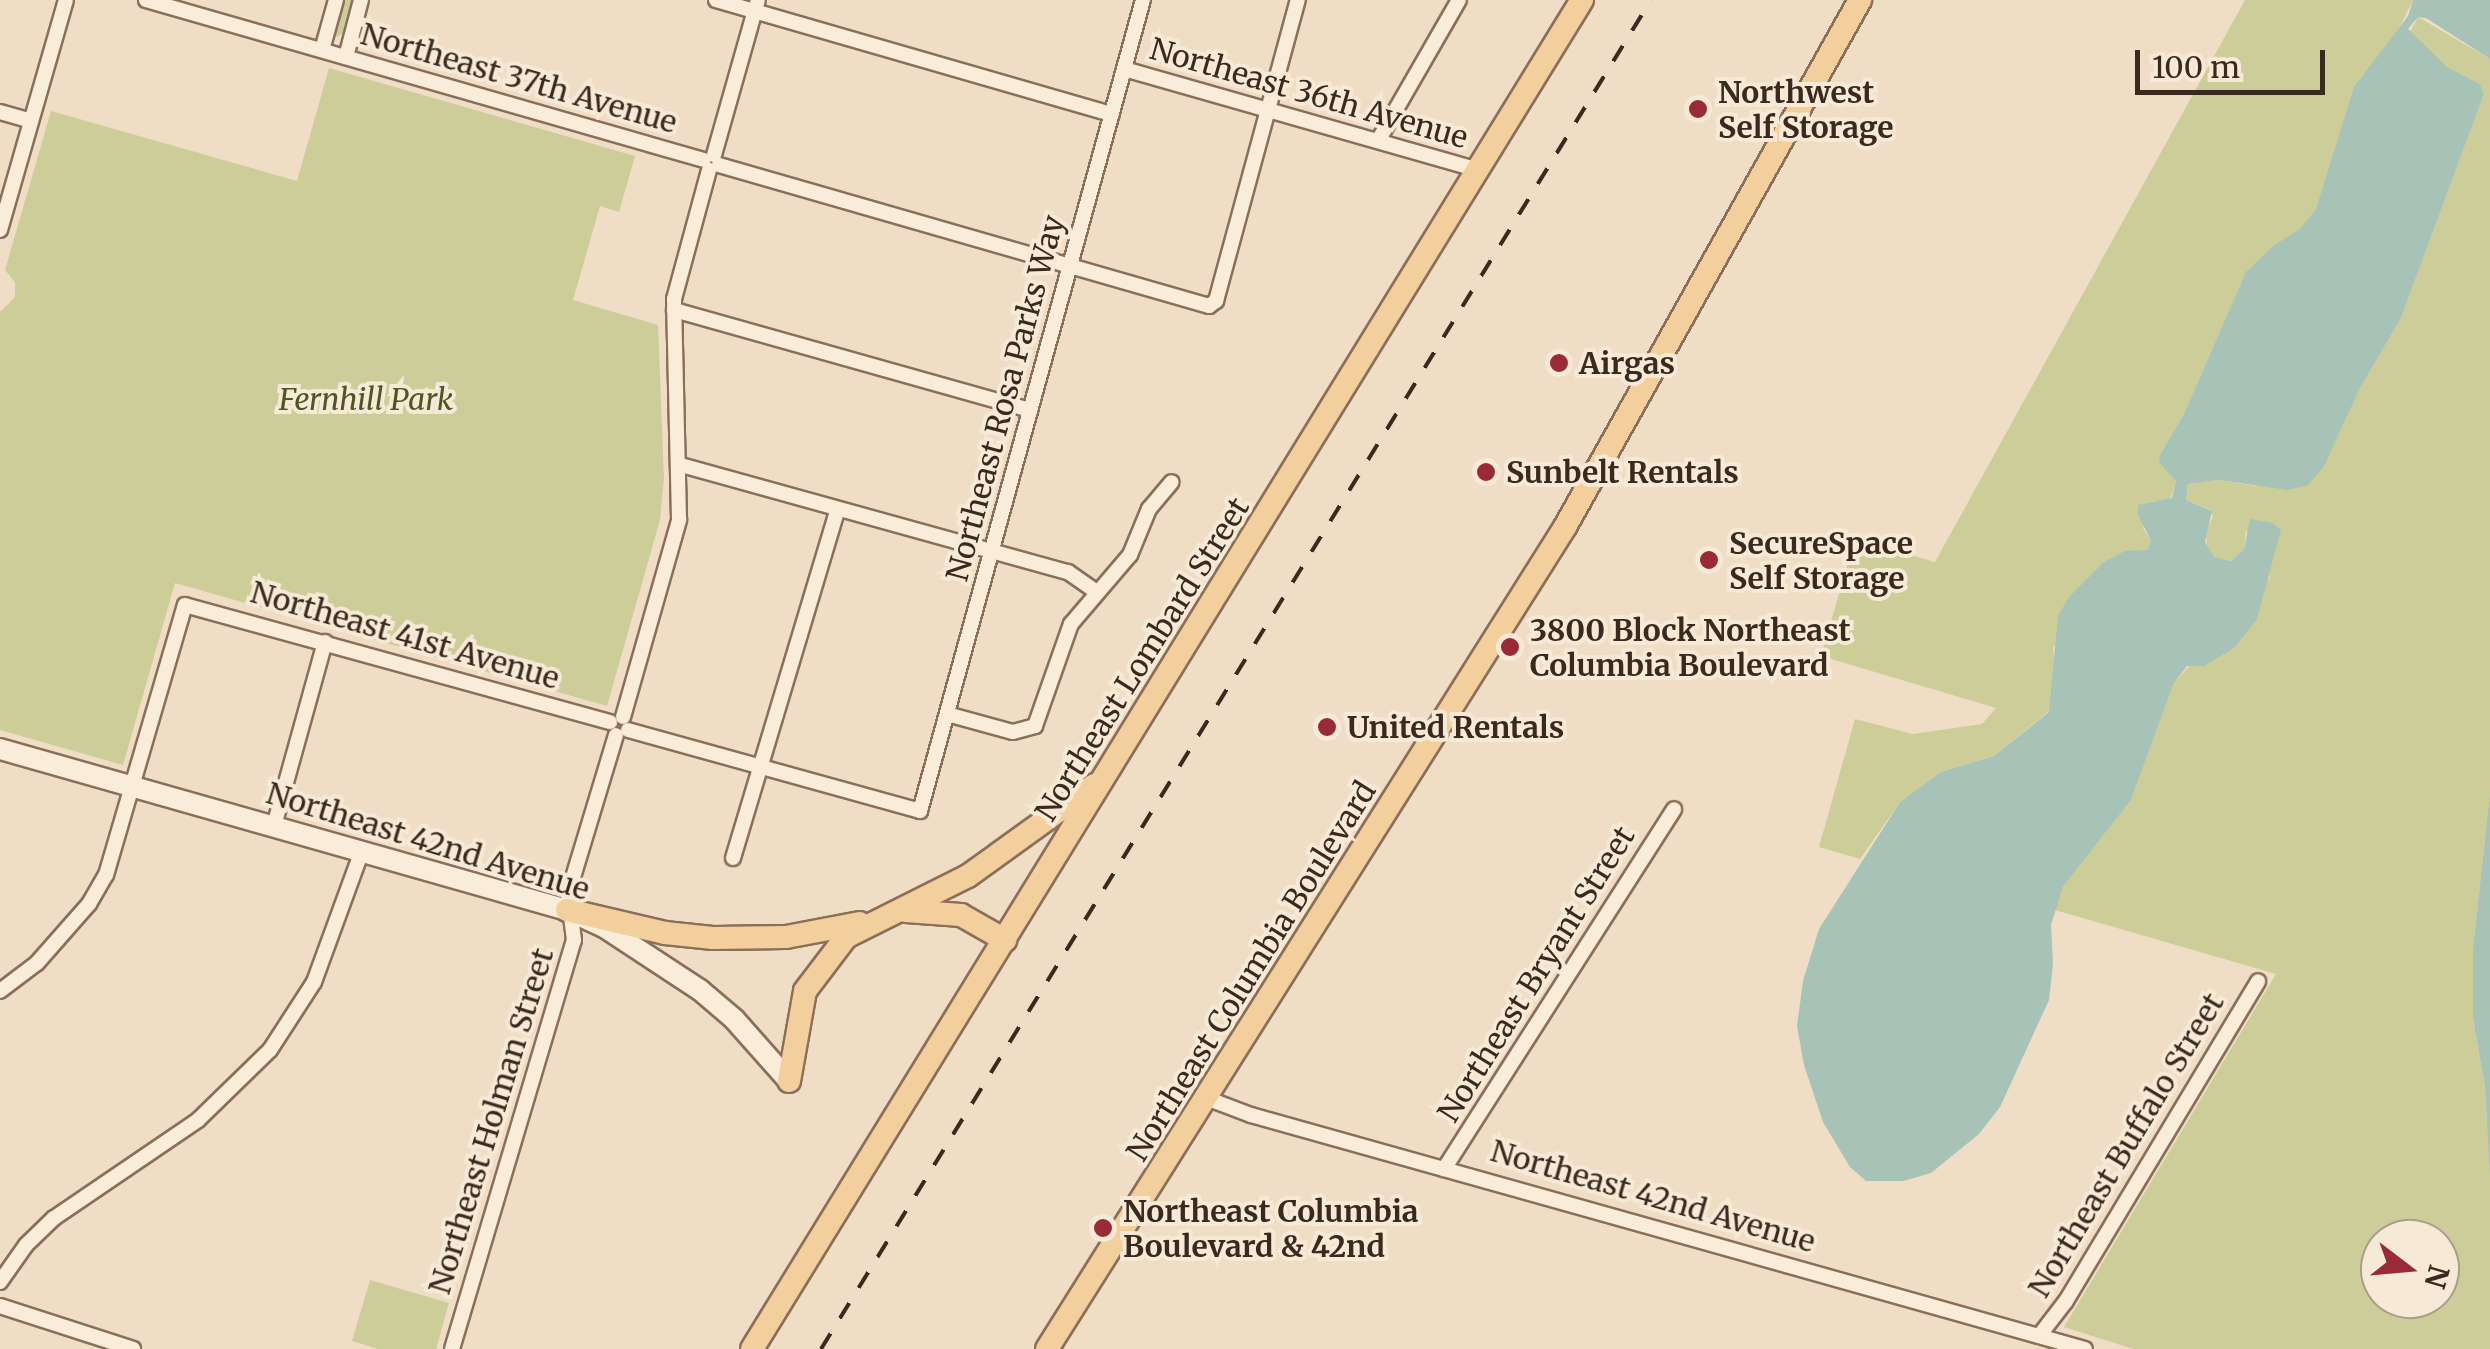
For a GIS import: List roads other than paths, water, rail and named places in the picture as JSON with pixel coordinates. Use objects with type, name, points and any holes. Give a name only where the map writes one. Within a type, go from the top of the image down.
[{"type":"main road","name":"Northeast Lombard Street","points":[[752,1349],[1582,0]]},
{"type":"main road","name":"Northeast Columbia Boulevard","points":[[1047,1349],[1565,527],[1860,0]]},
{"type":"main road","points":[[789,1081],[796,1025],[813,976],[846,937],[968,876],[1106,775]]},
{"type":"main road","points":[[567,910],[665,933],[713,938],[786,937],[909,910],[945,911],[971,919],[1005,940]]},
{"type":"street","points":[[0,230],[66,0]]},
{"type":"street","name":"Northeast 37th Avenue","points":[[146,0],[1209,306],[1216,300],[1268,109]]},
{"type":"street","points":[[322,50],[336,0]]},
{"type":"street","points":[[346,57],[361,0]]},
{"type":"street","points":[[716,0],[756,6],[1112,114]]},
{"type":"street","name":"Northeast Rosa Parks Way","points":[[920,811],[1143,0]]},
{"type":"street","points":[[1268,109],[1298,0]]},
{"type":"street","points":[[1379,140],[1459,0]]},
{"type":"street","name":"Northeast Holman Street","points":[[452,1349],[574,940],[567,910],[568,894],[675,537],[681,465],[674,310],[677,280],[756,6]]},
{"type":"street","name":"Northeast 36th Avenue","points":[[1124,70],[1478,170]]},
{"type":"street","points":[[0,112],[31,121]]},
{"type":"street","points":[[674,310],[1030,410]]},
{"type":"street","points":[[681,465],[1068,572],[1097,592]]},
{"type":"street","points":[[947,714],[1013,732],[1034,726],[1071,624],[1130,554],[1149,509],[1172,482]]},
{"type":"street","points":[[733,858],[838,508]]},
{"type":"street","name":"Northeast 41st Avenue","points":[[133,786],[185,604],[920,811]]},
{"type":"street","points":[[274,826],[324,642]]},
{"type":"street","name":"Northeast 42nd Avenue","points":[[0,749],[567,910],[604,927],[700,990],[734,1019],[789,1081]]},
{"type":"street","points":[[0,992],[28,972],[98,892],[113,858],[133,786]]},
{"type":"street","name":"Northeast Bryant Street","points":[[1444,1169],[1674,809]]},
{"type":"street","points":[[0,1282],[39,1231],[198,1120],[270,1050],[314,982],[362,851]]},
{"type":"street","name":"Northeast Buffalo Street","points":[[2039,1336],[2066,1301],[2258,981]]},
{"type":"street","name":"Northeast 42nd Avenue","points":[[1206,1098],[1226,1108],[2085,1349]]},
{"type":"street","points":[[0,1306],[133,1349]]},
{"type":"railway","points":[[821,1349],[1651,0]]},
{"type":"place","name":"Northwest Self Storage","points":[[1698,109]]},
{"type":"place","name":"Airgas","points":[[1559,363]]},
{"type":"place","name":"Sunbelt Rentals","points":[[1486,472]]},
{"type":"place","name":"SecureSpace Self Storage","points":[[1709,560]]},
{"type":"place","name":"3800 Block Northeast Columbia Boulevard","points":[[1510,647]]},
{"type":"place","name":"United Rentals","points":[[1327,727]]},
{"type":"place","name":"Northeast Columbia Boulevard & 42nd","points":[[1103,1228]]},
{"type":"park label","name":"Fernhill Park","points":[[366,399]]}]
